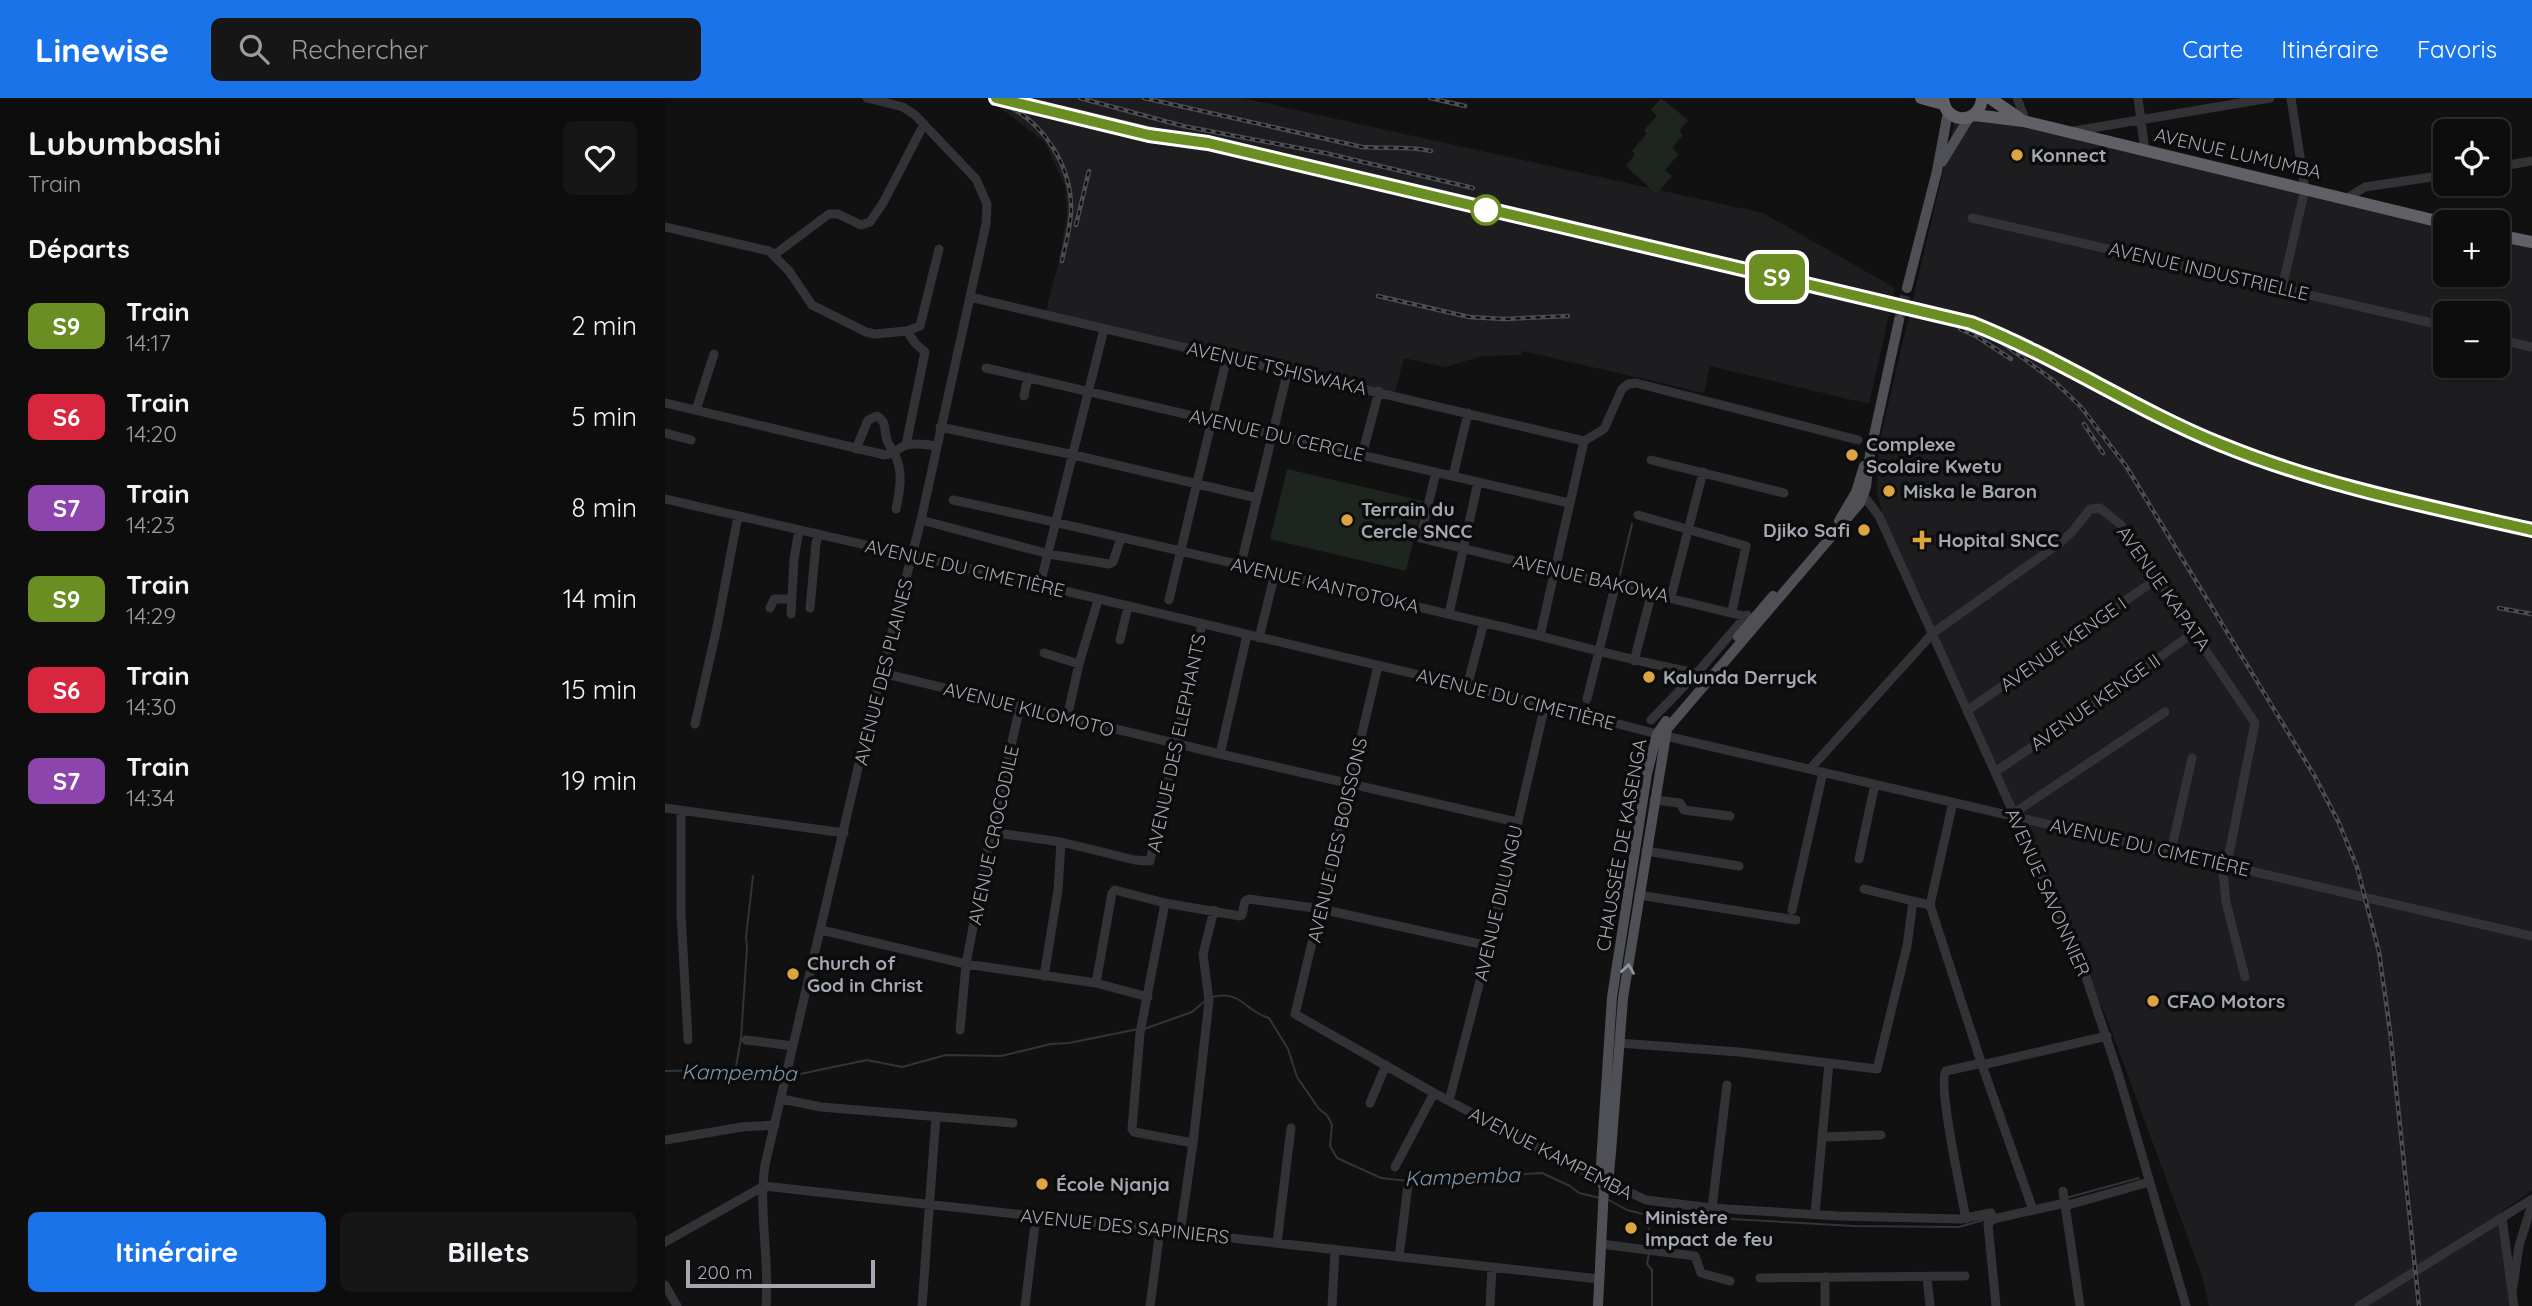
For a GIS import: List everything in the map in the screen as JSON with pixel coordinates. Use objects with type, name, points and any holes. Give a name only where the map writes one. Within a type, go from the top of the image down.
[{"type":"highway","name":"AVENUE LUMUMBA","points":[[1921,98],[1945,105],[1958,118],[1972,116],[2025,122],[2433,220]]},
{"type":"highway","points":[[1972,116],[1982,105],[1982,98]]},
{"type":"highway","name":"AVENUE LUMUMBA","points":[[1990,98],[2025,122]]},
{"type":"highway","points":[[2510,238],[2532,243]]},
{"type":"main road","points":[[1906,288],[1937,171],[1945,105]]},
{"type":"main road","points":[[1937,171],[1972,116]]},
{"type":"main road","name":"CHAUSSÉE DE KASENGA","points":[[1598,1306],[1618,998],[1647,774],[1671,714],[1860,494],[1899,320]]},
{"type":"main road","name":"CHAUSSÉE DE KASENGA","points":[[1604,1189],[1619,1043],[1618,998],[1640,895],[1661,735]]},
{"type":"street","name":"AVENUE DES PLAINES","points":[[766,1306],[768,1287],[765,1165],[921,520],[986,223],[986,198],[976,179],[924,124],[903,107],[867,98]]},
{"type":"street","points":[[2017,98],[2025,122]]},
{"type":"street","points":[[2138,98],[2145,151]]},
{"type":"street","points":[[2066,133],[2270,98]]},
{"type":"street","points":[[2282,288],[2305,189],[2291,98]]},
{"type":"street","points":[[774,255],[829,214],[838,214],[861,225],[870,222],[883,203],[924,124]]},
{"type":"street","points":[[2510,165],[2532,161]]},
{"type":"street","points":[[2347,198],[2365,187],[2433,177]]},
{"type":"street","name":"AVENUE INDUSTRIELLE","points":[[1972,218],[2433,323]]},
{"type":"street","points":[[665,227],[769,251],[789,271],[808,301],[816,308],[871,333],[907,331],[917,329],[922,323],[940,249]]},
{"type":"street","name":"AVENUE TSHISWAKA","points":[[970,297],[1584,441]]},
{"type":"street","points":[[1040,585],[1104,329]]},
{"type":"street","points":[[906,445],[925,356],[924,349],[915,343],[907,331]]},
{"type":"street","points":[[2510,342],[2532,347]]},
{"type":"street","points":[[696,410],[714,354]]},
{"type":"street","points":[[1169,600],[1227,357]]},
{"type":"street","name":"AVENUE DU CERCLE","points":[[986,368],[1569,503]]},
{"type":"street","points":[[1241,565],[1288,370]]},
{"type":"street","points":[[1024,396],[1028,377]]},
{"type":"street","points":[[1540,636],[1584,441],[1604,429],[1622,389],[1628,384],[1636,383],[1858,440]]},
{"type":"street","points":[[1363,455],[1379,391]]},
{"type":"street","points":[[665,403],[885,454],[906,445],[936,446]]},
{"type":"street","points":[[1453,476],[1468,413]]},
{"type":"street","points":[[856,449],[868,420],[877,416],[883,420],[887,439],[900,472],[896,509]]},
{"type":"street","points":[[940,427],[1257,498]]},
{"type":"street","points":[[665,433],[691,440]]},
{"type":"street","points":[[1651,460],[1784,493]]},
{"type":"street","name":"AVENUE BAKOWA","points":[[1436,472],[1420,538],[1755,618]]},
{"type":"street","points":[[1671,597],[1703,472]]},
{"type":"street","points":[[1449,614],[1478,482]]},
{"type":"street","name":"AVENUE SAVONNIER","points":[[1860,494],[1879,516],[2081,962],[2107,1036],[2186,1306]]},
{"type":"street","name":"AVENUE DU CIMETIÈRE","points":[[665,499],[1040,585],[1661,735],[2532,936]]},
{"type":"street","name":"AVENUE KANTOTOKA","points":[[953,500],[1275,572],[1635,661],[1697,673]]},
{"type":"street","name":"AVENUE KAPATA","points":[[1810,769],[1933,633],[2061,542],[2073,531],[2085,512],[2094,507],[2105,510],[2121,525],[2255,723],[2225,863]]},
{"type":"street","points":[[1638,515],[1747,548],[1732,611]]},
{"type":"street","points":[[695,724],[717,628],[738,516]]},
{"type":"street","points":[[921,520],[1049,554],[1111,564],[1121,538]]},
{"type":"street","points":[[791,614],[794,559],[799,530]]},
{"type":"street","points":[[810,608],[818,534]]},
{"type":"street","points":[[1259,639],[1275,572]]},
{"type":"street","name":"AVENUE KENGE I","points":[[1968,710],[2158,578]]},
{"type":"street","points":[[1587,699],[1616,583]]},
{"type":"street","points":[[1635,661],[1652,592]]},
{"type":"street","points":[[770,608],[774,599],[792,598]]},
{"type":"street","points":[[1067,718],[1079,664],[1098,600]]},
{"type":"street","points":[[1120,640],[1128,607]]},
{"type":"street","points":[[1651,720],[1755,618]]},
{"type":"street","points":[[1467,687],[1483,622]]},
{"type":"street","name":"AVENUE DES ELEPHANTS","points":[[1061,842],[1135,860],[1150,861],[1202,624]]},
{"type":"street","name":"AVENUE KENGE II","points":[[1996,772],[2195,632]]},
{"type":"street","points":[[1220,754],[1247,635]]},
{"type":"street","points":[[1044,653],[1079,664]]},
{"type":"street","name":"AVENUE DES BOISSONS","points":[[1296,1014],[1378,666]]},
{"type":"street","name":"AVENUE KILOMOTO","points":[[882,673],[1350,784]]},
{"type":"street","name":"AVENUE DILUNGU","points":[[1449,1101],[1489,946],[1545,705]]},
{"type":"street","name":"AVENUE CROCODILE","points":[[960,1030],[966,964],[991,832],[1020,707]]},
{"type":"street","points":[[2015,815],[2165,712]]},
{"type":"street","points":[[2171,851],[2192,758]]},
{"type":"street","points":[[1792,910],[1823,772]]},
{"type":"street","points":[[1350,784],[1517,822]]},
{"type":"street","points":[[1859,859],[1875,784]]},
{"type":"street","points":[[1654,800],[1680,803],[1684,811],[1730,816]]},
{"type":"street","points":[[1953,802],[1930,905],[2032,1207]]},
{"type":"street","points":[[665,808],[844,833]]},
{"type":"street","points":[[681,811],[681,913],[688,1040]]},
{"type":"street","points":[[991,832],[1061,842],[1058,890],[1044,976]]},
{"type":"street","points":[[1646,852],[1739,866]]},
{"type":"street","points":[[2225,863],[2226,902],[2245,976]]},
{"type":"street","points":[[1864,889],[1930,905]]},
{"type":"street","points":[[1096,983],[1113,891],[1241,916],[1246,900],[1275,902],[1321,909],[1489,946]]},
{"type":"street","points":[[1640,895],[1796,920]]},
{"type":"street","points":[[1619,1043],[1739,1052],[1875,1069],[1880,1064],[1907,946],[1913,901]]},
{"type":"street","points":[[1164,903],[1141,1029],[1132,1130],[1193,1143]]},
{"type":"street","points":[[1180,1233],[1209,1001],[1203,954],[1214,910]]},
{"type":"street","points":[[821,930],[966,964],[1096,983],[1148,997]]},
{"type":"street","name":"AVENUE KAMPEMBA","points":[[1296,1014],[1604,1189],[1646,1200],[1712,1208],[1815,1214],[1992,1219],[2064,1199],[2149,1182]]},
{"type":"street","points":[[1966,1219],[1947,1110],[1943,1076],[1946,1071],[2107,1036]]},
{"type":"street","points":[[746,1040],[793,1046]]},
{"type":"street","points":[[1815,1214],[1829,1063]]},
{"type":"street","points":[[1370,1104],[1386,1065]]},
{"type":"street","points":[[1712,1208],[1727,1085]]},
{"type":"street","points":[[1395,1167],[1434,1093]]},
{"type":"street","points":[[782,1099],[821,1107],[1013,1123]]},
{"type":"street","points":[[922,1306],[936,1116]]},
{"type":"street","points":[[665,1140],[743,1127],[775,1125]]},
{"type":"street","points":[[1277,1243],[1291,1128]]},
{"type":"street","points":[[1824,1137],[1881,1135]]},
{"type":"street","points":[[1399,1257],[1408,1185]]},
{"type":"street","points":[[665,1242],[764,1186]]},
{"type":"street","name":"AVENUE DES SAPINIERS","points":[[764,1186],[1599,1279]]},
{"type":"street","points":[[2064,1199],[2080,1306]]},
{"type":"street","points":[[2359,1306],[2532,1201]]},
{"type":"street","points":[[2512,1293],[2519,1246],[2532,1201]]},
{"type":"street","points":[[1025,1306],[1036,1216]]},
{"type":"street","points":[[2502,1218],[2514,1306]]},
{"type":"street","points":[[1992,1219],[1996,1306]]},
{"type":"street","points":[[1150,1306],[1160,1230]]},
{"type":"street","points":[[1601,1244],[1695,1256],[1701,1273],[1730,1281]]},
{"type":"street","points":[[1332,1306],[1335,1250]]},
{"type":"street","points":[[1490,1306],[1492,1268]]},
{"type":"street","points":[[1760,1278],[1965,1276]]},
{"type":"street","points":[[1825,1277],[1825,1306]]},
{"type":"street","points":[[1927,1277],[1930,1306]]},
{"type":"street","points":[[665,1285],[677,1306]]},
{"type":"shaded area","points":[[1003,98],[1242,98],[1763,213],[1895,288],[1869,404],[1710,366],[1704,393],[1523,351],[1521,355],[1483,356],[1445,367],[1404,358],[1395,393],[1046,311],[1067,214],[1065,186],[1045,142],[1000,108]]},
{"type":"shaded area","points":[[1661,98],[1688,120],[1679,131],[1683,135],[1672,148],[1679,154],[1665,170],[1672,176],[1656,194],[1626,166],[1635,154],[1632,151],[1647,133],[1644,130],[1657,116],[1651,110]]},
{"type":"shaded area","points":[[1957,112],[2433,224],[2433,287],[2510,287],[2510,243],[2532,248],[2532,1191],[2502,1211],[2511,1306],[2209,1306],[2202,1276],[2107,1019],[2038,859],[1887,529],[1877,493],[1878,453]]},
{"type":"shaded area","name":"Terrain du Cercle SNCC","points":[[1287,469],[1423,501],[1406,571],[1270,539]]},
{"type":"waterway","points":[[1619,579],[1632,524]]},
{"type":"waterway","points":[[1572,706],[1587,709],[1589,701]]},
{"type":"waterway","points":[[735,1072],[741,1039],[746,937],[753,876]]},
{"type":"waterway","name":"Kampemba","points":[[1213,997],[1230,996],[1269,1018],[1288,1049],[1297,1077],[1332,1125],[1330,1146],[1337,1158],[1381,1178],[1409,1181],[1542,1173],[1579,1193],[1600,1198]]},
{"type":"waterway","name":"Kampemba","points":[[1144,1029],[1192,1012],[1205,1001]]},
{"type":"waterway","name":"Kampemba","points":[[790,1074],[867,1060],[902,1067],[946,1055],[1001,1056],[1051,1044],[1138,1029]]},
{"type":"waterway","name":"Kampemba","points":[[665,1071],[711,1070],[781,1074]]},
{"type":"waterway","name":"Kampemba","points":[[2066,1198],[2139,1178]]},
{"type":"waterway","name":"Kampemba","points":[[1609,1200],[1627,1210],[1643,1214],[1854,1226],[1959,1227],[1987,1219]]},
{"type":"waterway","points":[[1644,1216],[1650,1232],[1649,1247]]},
{"type":"waterway","points":[[1649,1253],[1647,1264],[1652,1270],[1652,1306]]},
{"type":"tunnel","points":[[1899,320],[1907,288]]},
{"type":"railway","points":[[996,98],[1030,106]]},
{"type":"railway","points":[[1021,98],[1971,323],[2022,344],[2181,427],[2223,445],[2326,482],[2532,530]]},
{"type":"railway","points":[[1080,98],[1183,126],[1325,153],[1473,188]]},
{"type":"railway","points":[[1144,98],[1362,147],[1431,151]]},
{"type":"railway","points":[[1430,98],[1465,106]]},
{"type":"railway","points":[[1004,104],[1019,112],[1044,135],[1054,149],[1067,180],[1071,213],[1062,261]]},
{"type":"railway","points":[[1076,225],[1089,171]]},
{"type":"railway","points":[[1378,296],[1469,317],[1505,319],[1568,316]]},
{"type":"railway","points":[[1960,329],[2011,359]]},
{"type":"railway","points":[[2004,344],[2054,381],[2081,407],[2126,466],[2314,775],[2339,823],[2357,867],[2379,952],[2419,1306]]},
{"type":"railway","points":[[2084,424],[2103,453]]},
{"type":"railway","points":[[2499,608],[2532,614]]},
{"type":"train","name":"S9","points":[[996,98],[1149,135],[1208,143],[1971,323],[2022,344],[2181,427],[2223,445],[2326,482],[2532,530]]},
{"type":"place","name":"Konnect","points":[[2017,155]]},
{"type":"place","name":"Complexe Scolaire Kwetu","points":[[1852,455]]},
{"type":"place","name":"Miska le Baron","points":[[1889,491]]},
{"type":"place","name":"Terrain du Cercle SNCC","points":[[1347,520]]},
{"type":"place","name":"Djiko Safi","points":[[1864,530]]},
{"type":"place","name":"Hopital SNCC","points":[[1922,540]]},
{"type":"place","name":"Kalunda Derryck","points":[[1649,677]]},
{"type":"place","name":"Church of God in Christ","points":[[793,974]]},
{"type":"place","name":"CFAO Motors","points":[[2153,1001]]},
{"type":"place","name":"École Njanja","points":[[1042,1184]]},
{"type":"place","name":"Ministère Impact de feu","points":[[1631,1228]]}]
